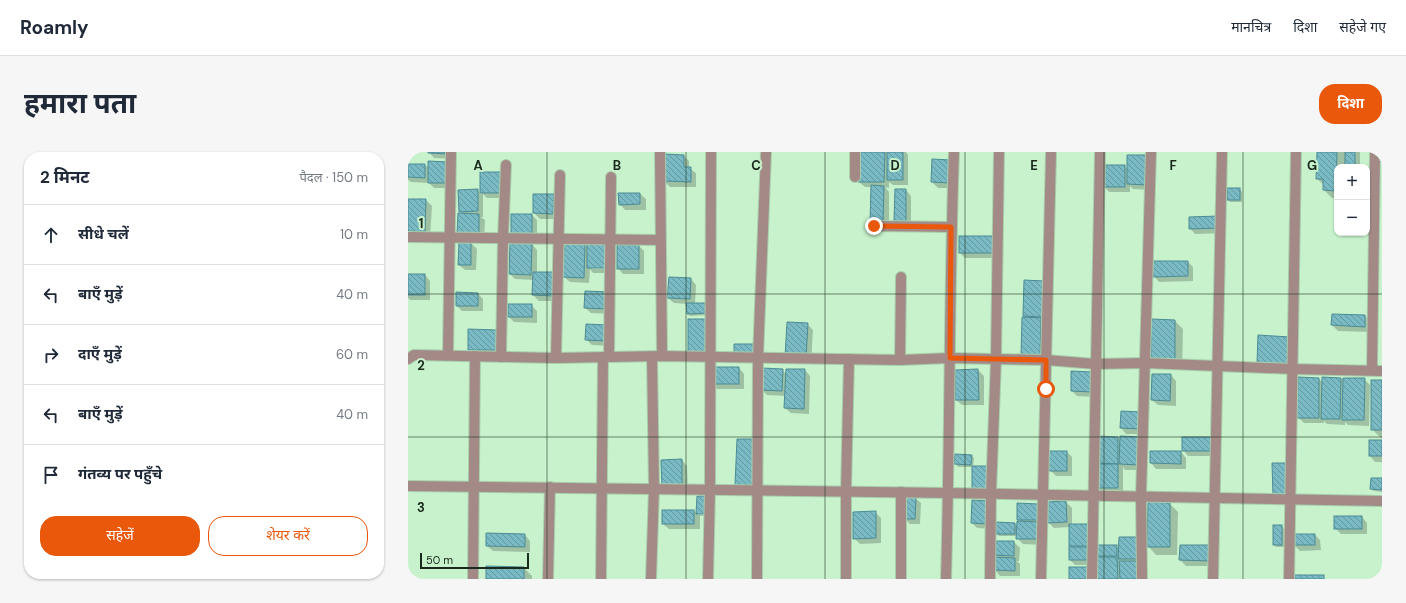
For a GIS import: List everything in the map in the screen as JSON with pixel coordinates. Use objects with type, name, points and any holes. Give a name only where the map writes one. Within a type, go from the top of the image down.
[{"type":"street","points":[[448,355],[452,152]]},
{"type":"street","points":[[651,579],[660,240],[660,152]]},
{"type":"street","points":[[708,579],[711,357],[711,152]]},
{"type":"street","points":[[757,579],[758,358],[766,152]]},
{"type":"street","points":[[854,177],[855,152]]},
{"type":"street","points":[[946,579],[949,493],[951,227],[954,152]]},
{"type":"street","points":[[990,579],[991,494],[996,359],[999,152]]},
{"type":"street","points":[[1042,578],[1051,152]]},
{"type":"street","points":[[1092,579],[1100,152]]},
{"type":"street","points":[[1142,579],[1141,496],[1151,152]]},
{"type":"street","points":[[1213,579],[1222,152]]},
{"type":"street","points":[[1289,579],[1296,152]]},
{"type":"street","points":[[408,359],[414,355],[556,358],[711,357],[900,360],[950,358],[1046,360],[1096,364],[1145,363],[1292,369],[1377,370],[1375,152]]},
{"type":"street","points":[[501,357],[506,165]]},
{"type":"street","points":[[556,358],[560,175]]},
{"type":"street","points":[[600,579],[601,488],[611,240],[611,177]]},
{"type":"street","points":[[874,226],[951,227]]},
{"type":"street","points":[[408,237],[660,240]]},
{"type":"street","points":[[900,360],[901,277]]},
{"type":"street","points":[[473,579],[475,356]]},
{"type":"street","points":[[846,579],[849,359]]},
{"type":"street","points":[[408,486],[654,488],[1382,501]]},
{"type":"street","points":[[548,579],[550,487]]},
{"type":"street","points":[[901,492],[901,579]]},
{"type":"building","points":[[448,152],[448,154],[428,153]]},
{"type":"building","points":[[859,152],[885,152],[884,182],[858,182]]},
{"type":"building","points":[[887,152],[903,152],[903,180],[887,180]]},
{"type":"building","points":[[1317,152],[1337,152],[1337,164],[1334,164],[1334,191],[1323,190],[1323,179],[1316,179]]},
{"type":"building","points":[[1345,152],[1355,152],[1355,164],[1345,164]]},
{"type":"building","points":[[1376,152],[1382,152],[1382,162],[1376,162]]},
{"type":"building","points":[[664,154],[684,155],[684,167],[691,167],[691,182],[663,181]]},
{"type":"building","points":[[1127,155],[1147,155],[1147,185],[1127,184]]},
{"type":"building","points":[[932,159],[950,160],[949,183],[931,182]]},
{"type":"building","points":[[428,161],[449,162],[448,183],[428,183]]},
{"type":"building","points":[[408,164],[425,164],[425,178],[408,177]]},
{"type":"building","points":[[1103,165],[1125,165],[1125,187],[1103,187]]},
{"type":"building","points":[[480,172],[501,172],[501,193],[480,193]]},
{"type":"building","points":[[871,185],[884,186],[883,224],[870,224]]},
{"type":"building","points":[[1227,188],[1240,188],[1240,200],[1227,200]]},
{"type":"building","points":[[478,189],[478,211],[459,212],[458,190]]},
{"type":"building","points":[[895,189],[906,189],[906,223],[894,222]]},
{"type":"building","points":[[618,193],[640,193],[640,204],[619,205]]},
{"type":"building","points":[[533,194],[554,194],[553,214],[533,213]]},
{"type":"building","points":[[408,199],[426,199],[425,232],[408,231]]},
{"type":"building","points":[[458,213],[479,214],[479,236],[457,235]]},
{"type":"building","points":[[511,214],[532,214],[532,236],[511,236]]},
{"type":"building","points":[[1219,216],[1220,228],[1189,229],[1189,217]]},
{"type":"building","points":[[959,236],[994,236],[994,253],[959,253]]},
{"type":"building","points":[[459,242],[471,242],[471,265],[458,265]]},
{"type":"building","points":[[587,242],[608,242],[608,268],[587,268]]},
{"type":"building","points":[[510,243],[532,243],[531,275],[509,274]]},
{"type":"building","points":[[564,244],[585,244],[584,278],[563,277]]},
{"type":"building","points":[[617,245],[639,245],[639,269],[617,269]]},
{"type":"building","points":[[1152,261],[1188,261],[1188,276],[1153,277]]},
{"type":"building","points":[[533,272],[553,272],[553,296],[532,295]]},
{"type":"building","points":[[408,274],[425,274],[425,295],[408,295]]},
{"type":"building","points":[[669,277],[691,278],[690,299],[667,298]]},
{"type":"building","points":[[1024,280],[1044,281],[1043,317],[1023,316]]},
{"type":"building","points":[[585,291],[610,292],[609,309],[584,308]]},
{"type":"building","points":[[456,292],[478,293],[478,306],[456,306]]},
{"type":"building","points":[[686,303],[708,303],[708,313],[687,314]]},
{"type":"building","points":[[508,304],[532,304],[532,317],[508,317]]},
{"type":"building","points":[[1332,314],[1365,315],[1365,327],[1331,325]]},
{"type":"building","points":[[1022,317],[1041,318],[1040,357],[1021,356]]},
{"type":"building","points":[[688,319],[706,319],[706,353],[688,353]]},
{"type":"building","points":[[1151,319],[1175,320],[1175,362],[1151,361]]},
{"type":"building","points":[[787,322],[808,323],[806,358],[785,357]]},
{"type":"building","points":[[586,324],[607,325],[607,341],[585,340]]},
{"type":"building","points":[[468,329],[497,330],[496,350],[468,350]]},
{"type":"building","points":[[1258,335],[1290,337],[1289,365],[1257,363]]},
{"type":"building","points":[[734,344],[754,344],[754,356],[734,355]]},
{"type":"building","points":[[711,367],[739,367],[739,384],[711,384]]},
{"type":"building","points":[[762,368],[783,369],[782,391],[761,390]]},
{"type":"building","points":[[786,369],[805,369],[804,409],[784,408]]},
{"type":"building","points":[[978,369],[979,400],[955,400],[955,370]]},
{"type":"building","points":[[1071,371],[1092,372],[1092,392],[1071,391]]},
{"type":"building","points":[[1152,374],[1171,374],[1170,401],[1151,400]]},
{"type":"building","points":[[1298,377],[1319,378],[1319,418],[1297,418]]},
{"type":"building","points":[[1322,377],[1341,378],[1340,419],[1321,419]]},
{"type":"building","points":[[1343,378],[1365,378],[1364,420],[1342,420]]},
{"type":"building","points":[[1371,380],[1382,380],[1382,430],[1371,430]]},
{"type":"building","points":[[1121,411],[1141,412],[1141,429],[1120,428]]},
{"type":"building","points":[[1097,436],[1118,437],[1118,464],[1096,463]]},
{"type":"building","points":[[1120,436],[1141,437],[1140,465],[1119,464]]},
{"type":"building","points":[[1182,437],[1213,437],[1213,451],[1182,451]]},
{"type":"building","points":[[737,439],[754,439],[753,485],[735,485]]},
{"type":"building","points":[[1369,440],[1382,440],[1382,456],[1369,456]]},
{"type":"building","points":[[1049,451],[1067,451],[1067,471],[1049,471]]},
{"type":"building","points":[[1150,451],[1181,451],[1181,464],[1150,463]]},
{"type":"building","points":[[955,454],[972,455],[971,465],[954,464]]},
{"type":"building","points":[[682,459],[682,487],[662,488],[661,460]]},
{"type":"building","points":[[1272,463],[1286,463],[1286,496],[1273,496]]},
{"type":"building","points":[[1097,464],[1118,464],[1118,488],[1096,488]]},
{"type":"building","points":[[972,466],[989,466],[988,490],[972,490]]},
{"type":"building","points":[[1371,478],[1382,478],[1382,490],[1370,489]]},
{"type":"building","points":[[697,496],[706,496],[705,514],[696,514]]},
{"type":"building","points":[[904,496],[916,497],[915,519],[903,519]]},
{"type":"building","points":[[972,500],[989,501],[989,524],[971,523]]},
{"type":"building","points":[[1066,501],[1067,522],[1047,523],[1047,502]]},
{"type":"building","points":[[1148,502],[1170,503],[1170,547],[1147,547]]},
{"type":"building","points":[[1017,503],[1038,504],[1038,520],[1017,520]]},
{"type":"building","points":[[662,510],[694,510],[694,524],[662,524]]},
{"type":"building","points":[[876,511],[876,538],[853,539],[853,512]]},
{"type":"building","points":[[1334,516],[1362,516],[1362,529],[1334,529]]},
{"type":"building","points":[[1017,521],[1039,522],[1038,539],[1016,539]]},
{"type":"building","points":[[996,522],[1015,523],[1015,534],[996,534]]},
{"type":"building","points":[[1069,524],[1090,524],[1090,546],[1069,546]]},
{"type":"building","points":[[1273,525],[1282,525],[1282,545],[1273,545]]},
{"type":"building","points":[[486,533],[525,534],[525,547],[486,546]]},
{"type":"building","points":[[1293,534],[1315,534],[1315,545],[1293,545]]},
{"type":"building","points":[[1119,537],[1137,537],[1137,559],[1118,559]]},
{"type":"building","points":[[994,541],[1014,541],[1014,556],[994,555]]},
{"type":"building","points":[[1097,545],[1117,545],[1117,556],[1097,556]]},
{"type":"building","points":[[1180,545],[1211,545],[1211,561],[1179,560]]},
{"type":"building","points":[[1069,547],[1091,547],[1091,560],[1069,560]]},
{"type":"building","points":[[994,557],[1015,558],[1015,571],[994,570]]},
{"type":"building","points":[[1096,557],[1117,557],[1118,579],[1097,579]]},
{"type":"building","points":[[1119,561],[1137,561],[1137,579],[1120,579]]},
{"type":"building","points":[[486,566],[524,567],[524,579],[486,579]]},
{"type":"building","points":[[1069,567],[1089,567],[1089,579],[1069,579]]},
{"type":"building","points":[[1293,575],[1324,575],[1324,579],[1293,579]]},
{"type":"route","points":[[874,226],[951,227],[950,358],[1046,360],[1046,389]]}]
